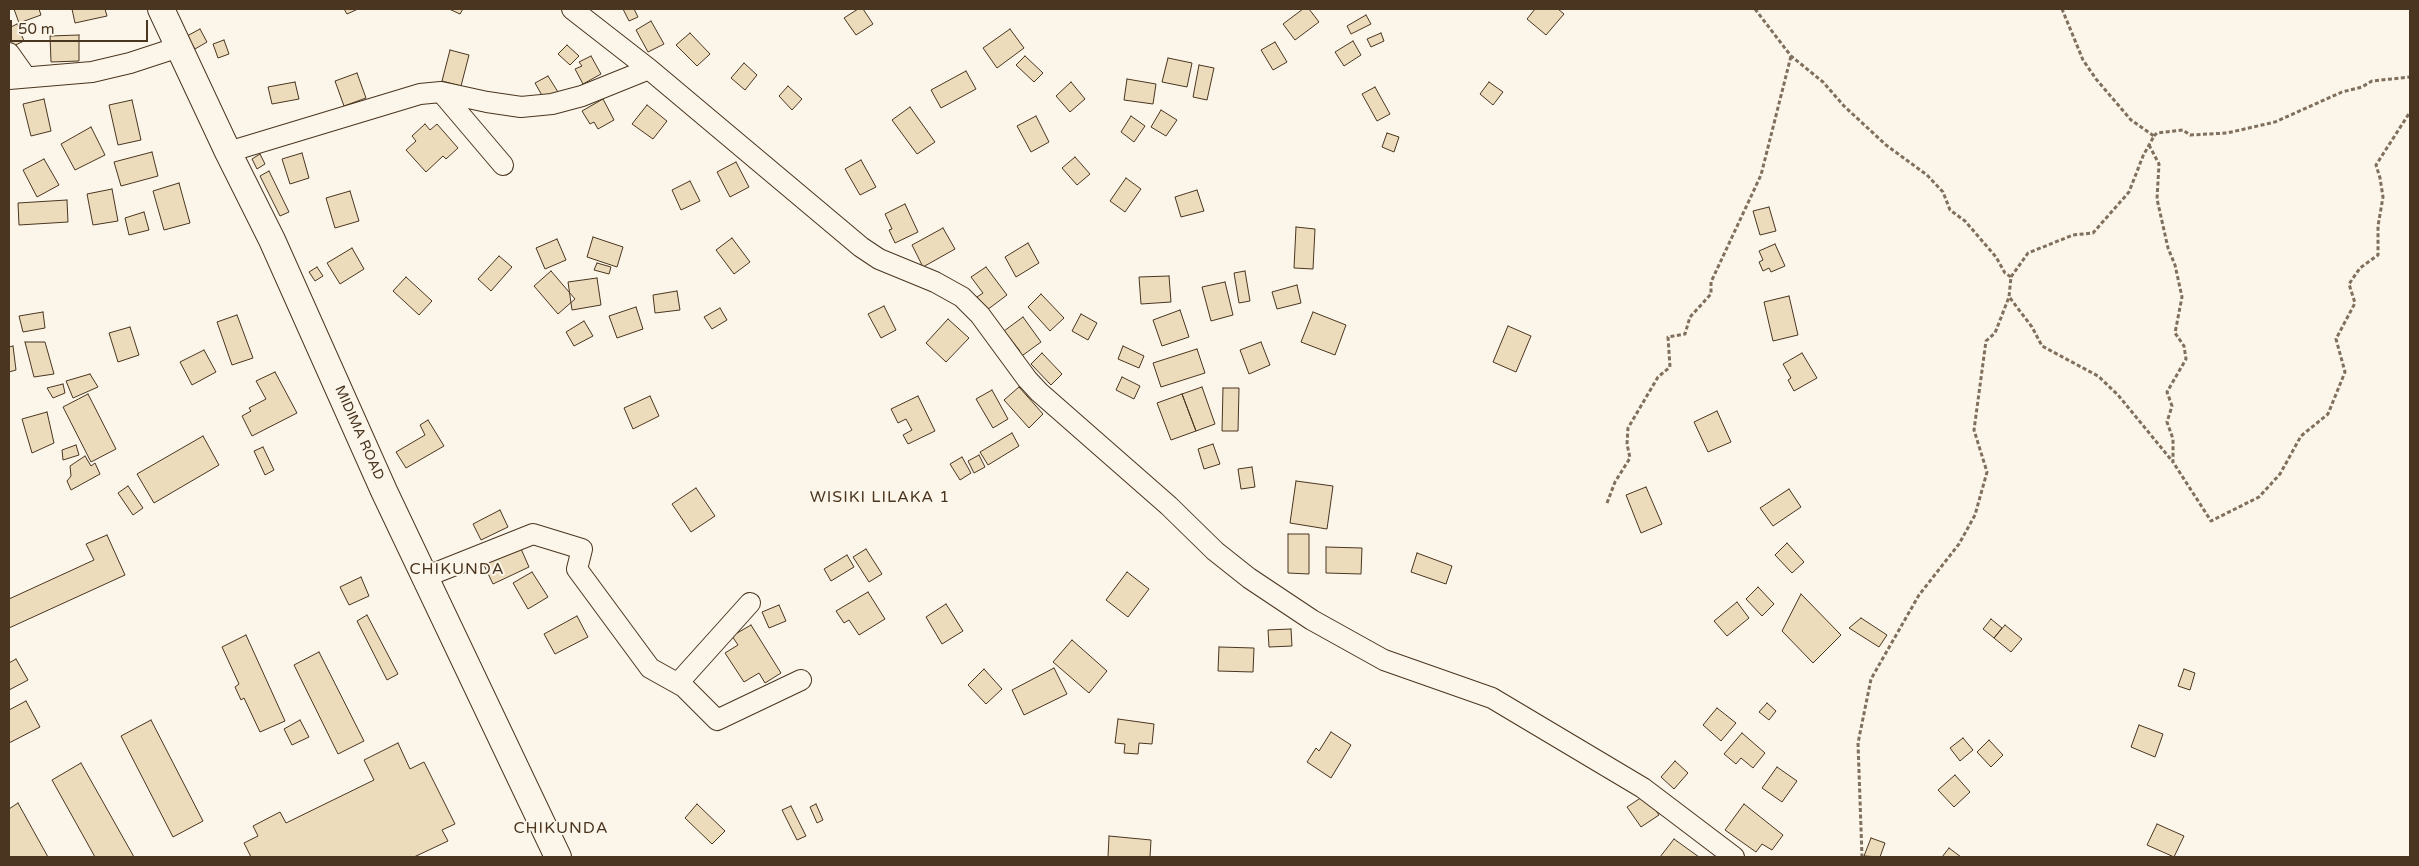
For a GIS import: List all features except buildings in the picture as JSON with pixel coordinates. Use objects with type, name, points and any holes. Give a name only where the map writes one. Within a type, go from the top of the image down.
[{"type":"main road","name":"MIDIMA ROAD","points":[[161,9],[228,152],[272,240],[425,577],[558,857]]},
{"type":"street","points":[[572,9],[649,69],[861,247],[879,259],[935,282],[962,297],[980,315],[1027,379],[1039,392],[1169,506],[1216,551],[1250,578],[1312,620],[1384,660],[1492,698],[1643,788],[1734,857]]},
{"type":"street","points":[[9,53],[17,78],[92,72],[130,63],[178,47]]},
{"type":"street","points":[[228,152],[420,94],[441,92],[521,107],[552,104],[582,96],[649,69]]},
{"type":"street","points":[[441,92],[503,165]]},
{"type":"street","points":[[425,577],[533,534],[582,549],[576,569],[650,668],[684,687]]},
{"type":"street","points":[[750,603],[679,682],[717,720],[801,680]]},
{"type":"path","points":[[1755,9],[1791,56],[1823,82],[1844,106],[1886,145],[1927,175],[1943,192],[1950,210],[1965,221],[1996,257],[2005,273],[2011,277]]},
{"type":"path","points":[[2062,9],[2083,60],[2096,79],[2131,120],[2154,136]]},
{"type":"path","points":[[1607,503],[1615,482],[1630,458],[1627,444],[1628,428],[1658,377],[1670,367],[1668,337],[1685,334],[1690,317],[1711,294],[1711,282],[1761,175],[1791,56]]},
{"type":"path","points":[[1862,857],[1858,743],[1871,679],[1919,595],[1959,544],[1975,515],[1987,472],[1974,430],[1986,341],[1995,334],[2009,297],[2011,277],[2028,253],[2073,235],[2093,233],[2129,192],[2149,145],[2157,133],[2183,130],[2190,135],[2227,133],[2274,122],[2342,92],[2362,87],[2372,81],[2410,76]]},
{"type":"path","points":[[2009,297],[2042,346],[2098,376],[2118,395],[2173,462],[2211,521],[2259,496],[2280,474],[2301,436],[2328,414],[2345,372],[2336,339],[2355,303],[2349,284],[2360,268],[2378,256],[2378,226],[2383,197],[2376,165],[2410,112]]},
{"type":"path","points":[[2149,145],[2159,164],[2157,199],[2182,297],[2175,334],[2184,346],[2186,359],[2167,392],[2172,406],[2167,422],[2173,439],[2173,462]]},
{"type":"district","name":"WISIKI LILAKA 1","points":[[880,498]]},
{"type":"district","name":"CHIKUNDA","points":[[457,570]]},
{"type":"district","name":"CHIKUNDA","points":[[561,829]]}]
